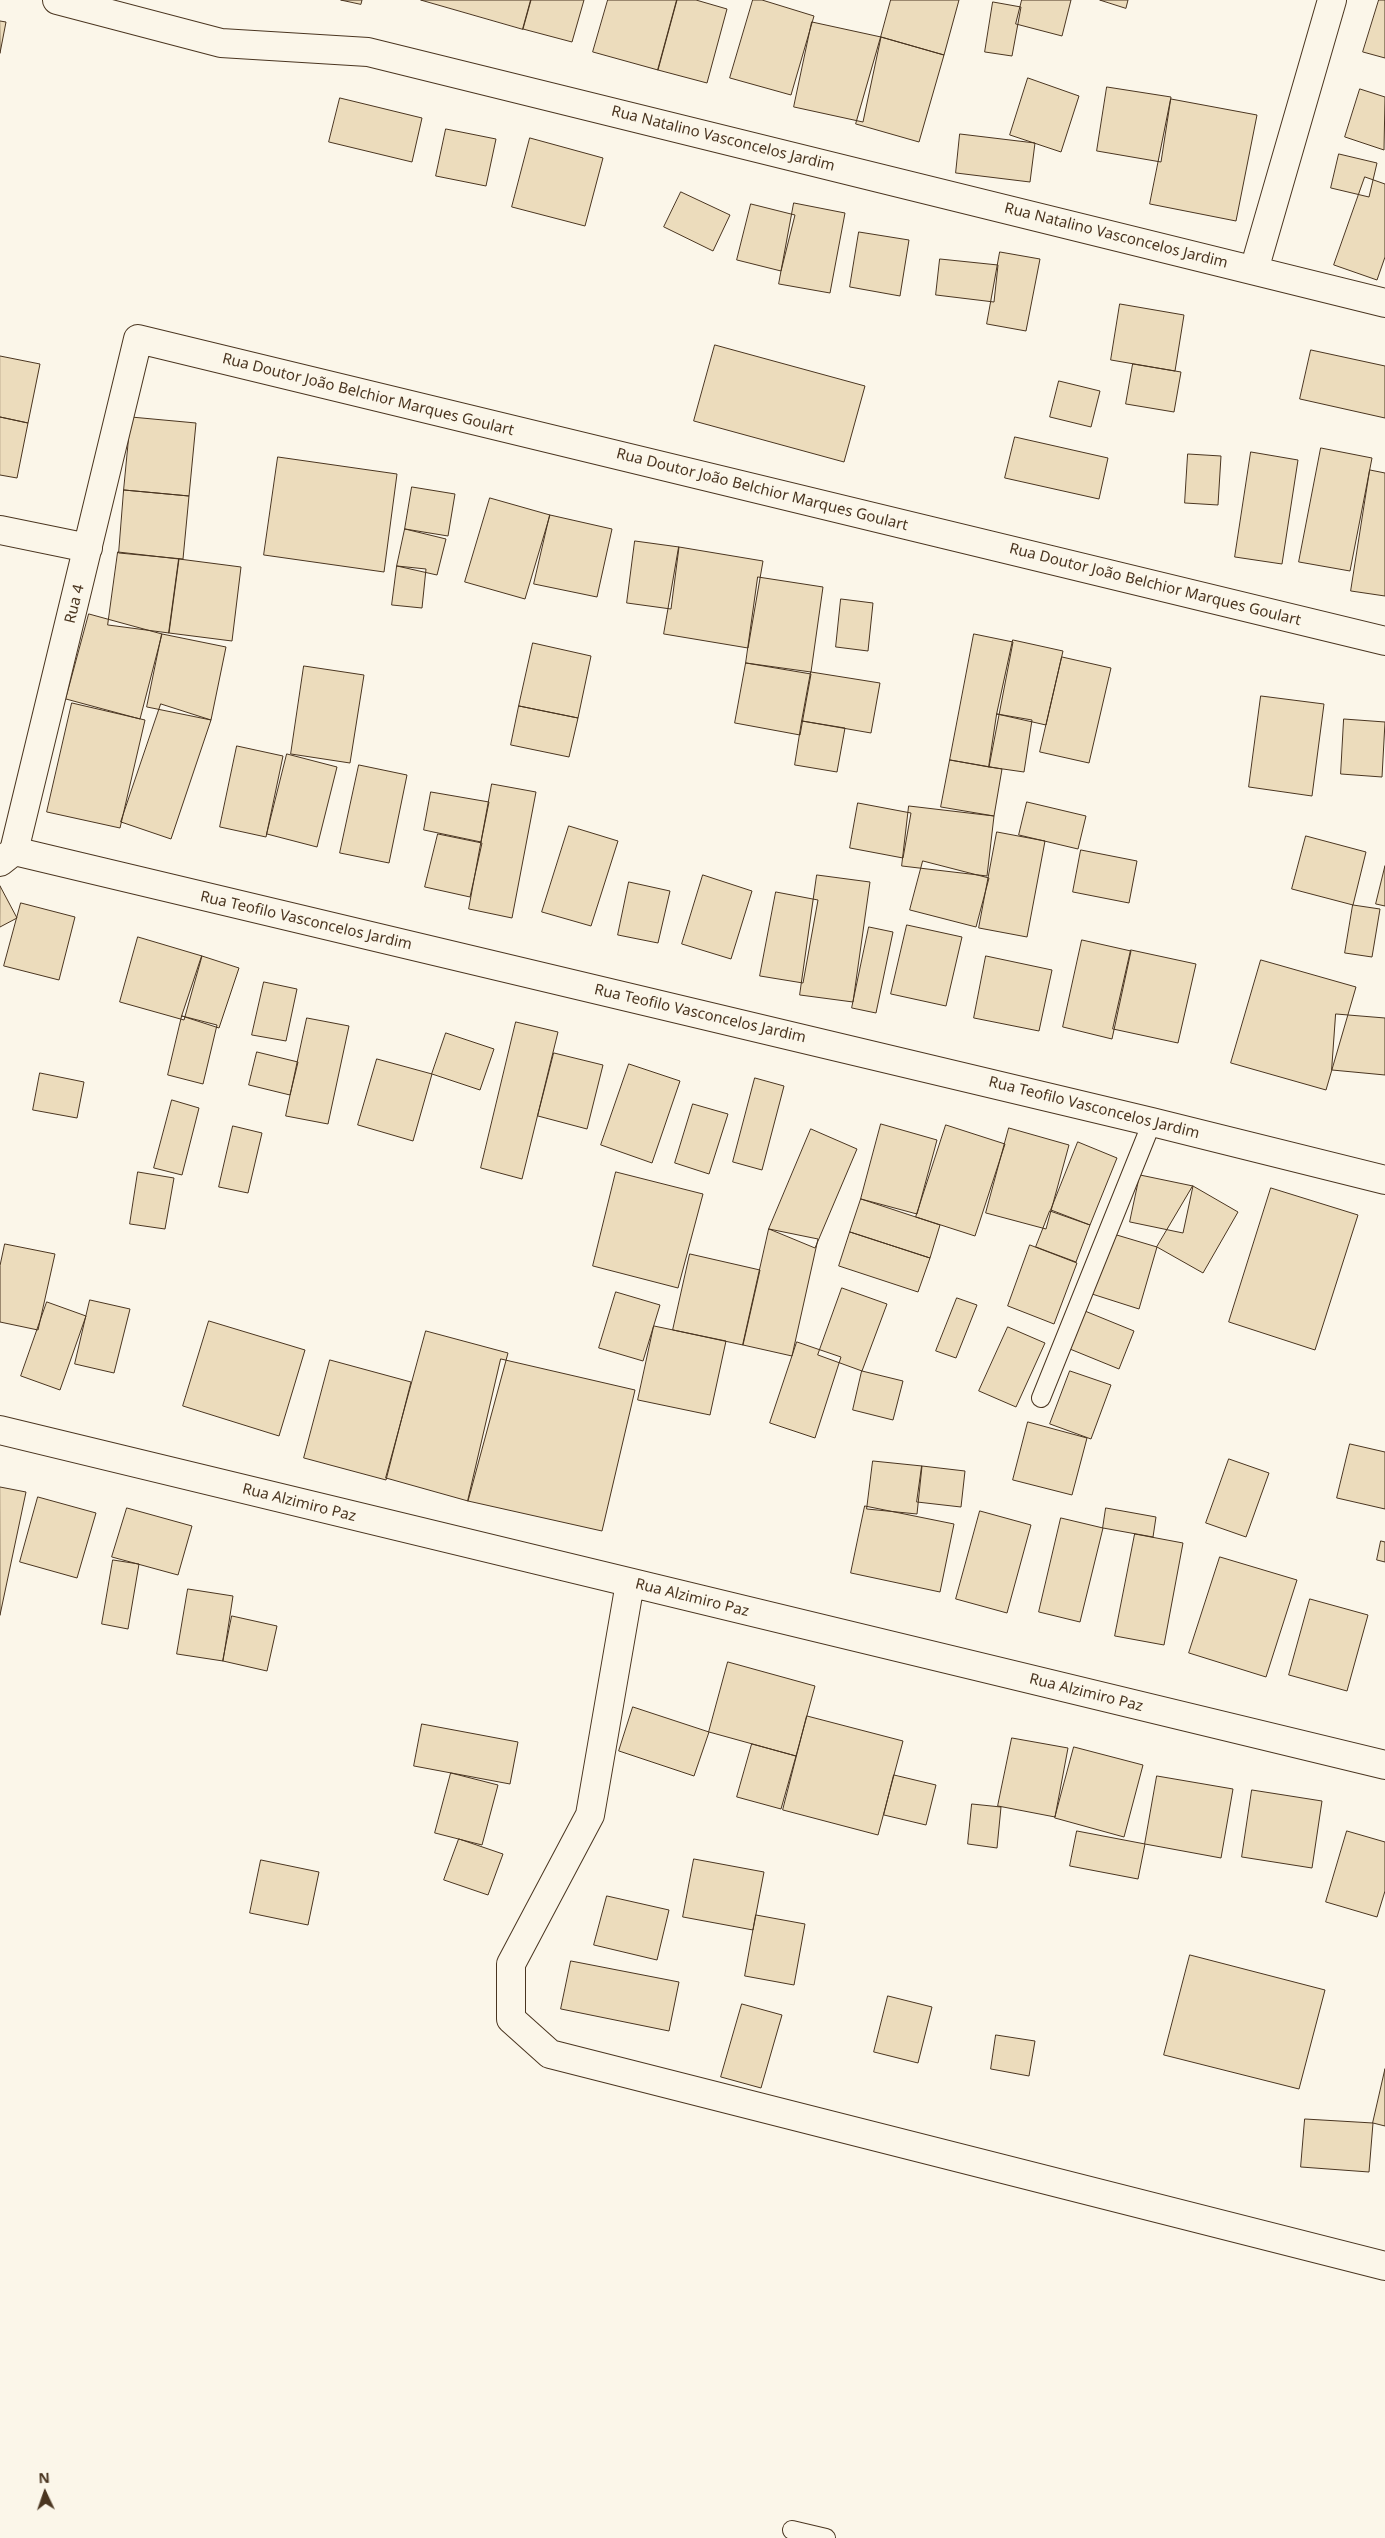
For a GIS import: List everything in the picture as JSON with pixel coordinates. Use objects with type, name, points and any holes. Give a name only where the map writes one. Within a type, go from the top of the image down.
[{"type":"street","name":"Rua Natalino Vasconcelos Jardim","points":[[57,0],[221,43],[368,52],[1385,303]]},
{"type":"street","points":[[1254,270],[1332,0]]},
{"type":"street","name":"Rua 4","points":[[7,856],[88,548],[138,339]]},
{"type":"street","name":"Rua Doutor João Belchior Marques Goulart","points":[[138,339],[1385,641]]},
{"type":"street","points":[[0,530],[88,548]]},
{"type":"street","name":"Rua Teofilo Vasconcelos Jardim","points":[[7,856],[1152,1122],[1385,1180]]},
{"type":"street","name":"Rua Alzimiro Paz","points":[[0,1430],[1385,1765]]},
{"type":"street","points":[[630,1583],[590,1815],[511,1964],[511,2019],[550,2054],[1385,2266]]},
{"type":"lane","points":[[1041,1398],[1152,1122]]},
{"type":"lane","points":[[792,2530],[826,2538]]},
{"type":"building","points":[[341,0],[362,0],[361,4]]},
{"type":"building","points":[[421,0],[531,0],[523,29]]},
{"type":"building","points":[[531,0],[584,0],[572,42],[523,29]]},
{"type":"building","points":[[608,0],[677,0],[658,70],[593,52]]},
{"type":"building","points":[[677,0],[696,0],[727,9],[707,83],[658,70]]},
{"type":"building","points":[[753,0],[762,0],[814,16],[791,95],[730,78]]},
{"type":"building","points":[[891,0],[959,0],[944,55],[881,37]]},
{"type":"building","points":[[1022,0],[1071,0],[1062,36],[1016,24]]},
{"type":"building","points":[[1100,0],[1128,0],[1126,8]]},
{"type":"building","points":[[1379,0],[1385,0],[1385,58],[1363,52]]},
{"type":"building","points":[[993,2],[1021,7],[1012,56],[985,52]]},
{"type":"building","points":[[0,21],[6,22],[0,53]]},
{"type":"building","points":[[812,22],[881,37],[863,122],[794,107]]},
{"type":"building","points":[[881,37],[944,55],[919,142],[856,124]]},
{"type":"building","points":[[1028,78],[1079,96],[1061,152],[1010,135]]},
{"type":"building","points":[[1107,87],[1171,97],[1161,162],[1097,151]]},
{"type":"building","points":[[1360,89],[1385,97],[1384,150],[1345,137]]},
{"type":"building","points":[[340,98],[422,118],[412,162],[329,142]]},
{"type":"building","points":[[1171,99],[1257,115],[1236,221],[1150,204]]},
{"type":"building","points":[[446,129],[496,139],[486,186],[436,176]]},
{"type":"building","points":[[960,134],[1035,143],[1030,182],[956,173]]},
{"type":"building","points":[[530,138],[603,158],[585,226],[512,207]]},
{"type":"building","points":[[1339,154],[1377,163],[1369,197],[1331,188]]},
{"type":"building","points":[[1365,177],[1385,184],[1385,257],[1377,280],[1334,265]]},
{"type":"building","points":[[681,192],[730,215],[713,251],[664,227]]},
{"type":"building","points":[[794,203],[845,213],[830,293],[779,284]]},
{"type":"building","points":[[751,204],[795,215],[781,271],[737,260]]},
{"type":"building","points":[[859,232],[909,240],[900,296],[850,287]]},
{"type":"building","points":[[1000,252],[1040,259],[1026,331],[987,324]]},
{"type":"building","points":[[940,259],[998,265],[994,302],[936,295]]},
{"type":"building","points":[[1120,304],[1184,315],[1175,371],[1111,360]]},
{"type":"building","points":[[715,345],[865,386],[844,462],[694,421]]},
{"type":"building","points":[[1311,350],[1385,366],[1385,418],[1300,399]]},
{"type":"building","points":[[0,356],[40,364],[28,423],[0,417]]},
{"type":"building","points":[[1133,364],[1181,372],[1174,412],[1126,404]]},
{"type":"building","points":[[1059,381],[1100,391],[1091,427],[1050,417]]},
{"type":"building","points":[[0,417],[28,423],[17,478],[0,475]]},
{"type":"building","points":[[131,417],[196,423],[189,496],[124,490]]},
{"type":"building","points":[[1015,437],[1108,458],[1099,499],[1005,478]]},
{"type":"building","points":[[1321,448],[1372,458],[1350,571],[1299,562]]},
{"type":"building","points":[[1251,452],[1298,460],[1282,564],[1235,557]]},
{"type":"building","points":[[1188,454],[1221,456],[1218,505],[1185,503]]},
{"type":"building","points":[[278,457],[397,474],[384,572],[264,555]]},
{"type":"building","points":[[1370,470],[1385,473],[1385,596],[1351,591]]},
{"type":"building","points":[[412,487],[455,494],[448,536],[405,529]]},
{"type":"building","points":[[124,490],[189,496],[183,559],[119,553]]},
{"type":"building","points":[[490,498],[550,515],[525,599],[465,582]]},
{"type":"building","points":[[550,515],[612,529],[597,597],[534,584]]},
{"type":"building","points":[[405,529],[446,539],[437,575],[397,566]]},
{"type":"building","points":[[635,541],[679,547],[671,609],[627,603]]},
{"type":"building","points":[[679,547],[763,561],[748,648],[664,634]]},
{"type":"building","points":[[118,552],[179,559],[169,633],[108,625]]},
{"type":"building","points":[[179,559],[241,567],[232,641],[169,633]]},
{"type":"building","points":[[397,566],[426,569],[422,608],[392,605]]},
{"type":"building","points":[[758,577],[823,587],[811,672],[746,663]]},
{"type":"building","points":[[841,599],[873,603],[868,651],[836,647]]},
{"type":"building","points":[[89,614],[162,634],[140,719],[66,699]]},
{"type":"building","points":[[162,634],[226,647],[211,720],[147,707]]},
{"type":"building","points":[[974,634],[1013,642],[989,767],[950,760]]},
{"type":"building","points":[[1013,640],[1063,651],[1046,725],[997,714]]},
{"type":"building","points":[[533,643],[591,656],[578,718],[519,706]]},
{"type":"building","points":[[1062,657],[1111,668],[1089,763],[1040,752]]},
{"type":"building","points":[[746,663],[811,674],[800,735],[735,723]]},
{"type":"building","points":[[304,666],[364,675],[350,763],[291,754]]},
{"type":"building","points":[[811,672],[880,683],[871,733],[802,721]]},
{"type":"building","points":[[1261,696],[1324,704],[1312,796],[1249,787]]},
{"type":"building","points":[[72,703],[145,720],[120,828],[47,812]]},
{"type":"building","points":[[161,704],[211,720],[171,839],[121,822]]},
{"type":"building","points":[[519,706],[578,718],[569,757],[511,745]]},
{"type":"building","points":[[997,714],[1032,720],[1024,772],[989,767]]},
{"type":"building","points":[[1344,719],[1385,722],[1382,777],[1341,774]]},
{"type":"building","points":[[802,721],[845,728],[837,772],[795,765]]},
{"type":"building","points":[[237,746],[283,756],[266,837],[220,827]]},
{"type":"building","points":[[287,754],[337,767],[317,847],[267,834]]},
{"type":"building","points":[[950,760],[1002,769],[994,816],[941,807]]},
{"type":"building","points":[[359,765],[407,775],[389,863],[340,853]]},
{"type":"building","points":[[492,784],[536,792],[512,918],[469,909]]},
{"type":"building","points":[[431,792],[489,802],[481,842],[424,830]]},
{"type":"building","points":[[1027,802],[1086,816],[1078,849],[1019,835]]},
{"type":"building","points":[[858,803],[911,813],[903,858],[850,848]]},
{"type":"building","points":[[909,806],[994,816],[987,876],[902,866]]},
{"type":"building","points":[[569,826],[618,841],[591,926],[542,912]]},
{"type":"building","points":[[997,832],[1045,841],[1027,937],[979,928]]},
{"type":"building","points":[[438,834],[482,843],[470,897],[425,887]]},
{"type":"building","points":[[1306,836],[1366,852],[1353,905],[1292,889]]},
{"type":"building","points":[[1081,850],[1137,861],[1129,903],[1073,892]]},
{"type":"building","points":[[923,861],[989,878],[976,927],[910,910]]},
{"type":"building","points":[[1385,866],[1385,906],[1376,904]]},
{"type":"building","points":[[703,875],[752,891],[731,959],[682,944]]},
{"type":"building","points":[[817,875],[870,882],[853,1002],[800,995]]},
{"type":"building","points":[[629,882],[670,891],[658,943],[618,935]]},
{"type":"building","points":[[0,886],[17,918],[0,927]]},
{"type":"building","points":[[776,892],[818,900],[803,983],[760,976]]},
{"type":"building","points":[[21,903],[75,917],[59,980],[4,966]]},
{"type":"building","points":[[1353,905],[1380,909],[1372,957],[1345,953]]},
{"type":"building","points":[[907,925],[962,937],[946,1006],[891,994]]},
{"type":"building","points":[[869,927],[893,932],[876,1013],[852,1008]]},
{"type":"building","points":[[138,937],[202,956],[184,1020],[120,1002]]},
{"type":"building","points":[[1082,940],[1131,951],[1112,1039],[1063,1027]]},
{"type":"building","points":[[1131,950],[1196,964],[1178,1043],[1113,1029]]},
{"type":"building","points":[[202,956],[239,968],[219,1028],[182,1016]]},
{"type":"building","points":[[986,956],[1052,970],[1039,1031],[974,1018]]},
{"type":"building","points":[[1261,960],[1356,987],[1326,1090],[1231,1063]]},
{"type":"building","points":[[264,982],[297,989],[286,1041],[252,1035]]},
{"type":"building","points":[[1336,1014],[1385,1018],[1385,1075],[1332,1070]]},
{"type":"building","points":[[182,1016],[217,1025],[203,1084],[168,1075]]},
{"type":"building","points":[[307,1018],[349,1026],[328,1124],[286,1116]]},
{"type":"building","points":[[516,1022],[558,1032],[522,1179],[481,1168]]},
{"type":"building","points":[[446,1033],[494,1049],[480,1090],[432,1074]]},
{"type":"building","points":[[257,1052],[298,1062],[290,1095],[249,1085]]},
{"type":"building","points":[[554,1053],[603,1065],[587,1129],[538,1116]]},
{"type":"building","points":[[377,1059],[432,1074],[413,1141],[358,1125]]},
{"type":"building","points":[[629,1064],[680,1081],[652,1163],[601,1145]]},
{"type":"building","points":[[40,1073],[84,1082],[77,1118],[33,1110]]},
{"type":"building","points":[[755,1078],[784,1086],[762,1170],[733,1162]]},
{"type":"building","points":[[172,1100],[199,1108],[182,1175],[154,1168]]},
{"type":"building","points":[[693,1104],[728,1114],[709,1174],[675,1163]]},
{"type":"building","points":[[881,1124],[937,1140],[917,1214],[861,1199]]},
{"type":"building","points":[[946,1125],[1005,1144],[975,1236],[916,1217]]},
{"type":"building","points":[[233,1126],[262,1133],[248,1193],[219,1187]]},
{"type":"building","points":[[1009,1128],[1069,1145],[1046,1229],[986,1213]]},
{"type":"building","points":[[811,1129],[857,1149],[815,1248],[769,1229]]},
{"type":"building","points":[[1078,1142],[1117,1158],[1090,1225],[1051,1210]]},
{"type":"building","points":[[138,1172],[174,1178],[165,1229],[130,1224]]},
{"type":"building","points":[[616,1172],[703,1194],[678,1288],[593,1266]]},
{"type":"building","points":[[1140,1175],[1193,1186],[1183,1233],[1130,1222]]},
{"type":"building","points":[[1193,1186],[1238,1212],[1203,1273],[1157,1247]]},
{"type":"building","points":[[1271,1188],[1358,1215],[1315,1350],[1229,1322]]},
{"type":"building","points":[[861,1199],[940,1225],[930,1258],[850,1232]]},
{"type":"building","points":[[1050,1211],[1090,1225],[1076,1262],[1036,1247]]},
{"type":"building","points":[[769,1229],[818,1239],[792,1356],[743,1345]]},
{"type":"building","points":[[850,1232],[930,1258],[918,1292],[839,1266]]},
{"type":"building","points":[[1110,1233],[1157,1247],[1139,1309],[1092,1294]]},
{"type":"building","points":[[5,1244],[55,1254],[38,1330],[0,1322],[0,1266]]},
{"type":"building","points":[[1030,1245],[1077,1263],[1054,1324],[1008,1306]]},
{"type":"building","points":[[690,1254],[760,1270],[743,1345],[673,1330]]},
{"type":"building","points":[[842,1288],[887,1304],[862,1371],[818,1355]]},
{"type":"building","points":[[616,1292],[660,1305],[643,1361],[599,1348]]},
{"type":"building","points":[[957,1298],[977,1305],[956,1358],[936,1351]]},
{"type":"building","points":[[90,1300],[130,1309],[114,1373],[75,1364]]},
{"type":"building","points":[[47,1302],[86,1316],[60,1390],[21,1376]]},
{"type":"building","points":[[1080,1309],[1134,1331],[1119,1369],[1065,1347]]},
{"type":"building","points":[[209,1321],[305,1350],[279,1436],[183,1406]]},
{"type":"building","points":[[654,1326],[726,1341],[710,1415],[638,1400]]},
{"type":"building","points":[[1008,1327],[1045,1343],[1016,1407],[979,1391]]},
{"type":"building","points":[[426,1331],[508,1353],[468,1501],[386,1478]]},
{"type":"building","points":[[797,1342],[841,1357],[815,1438],[770,1423]]},
{"type":"building","points":[[501,1359],[635,1390],[602,1531],[468,1501]]},
{"type":"building","points":[[330,1360],[411,1382],[386,1480],[304,1458]]},
{"type":"building","points":[[862,1371],[903,1381],[893,1420],[853,1410]]},
{"type":"building","points":[[1070,1371],[1111,1385],[1091,1439],[1050,1424]]},
{"type":"building","points":[[1028,1422],[1087,1438],[1072,1495],[1013,1480]]},
{"type":"building","points":[[1350,1444],[1385,1452],[1385,1509],[1337,1498]]},
{"type":"building","points":[[1229,1459],[1269,1473],[1246,1537],[1206,1523]]},
{"type":"building","points":[[873,1461],[922,1466],[917,1514],[867,1509]]},
{"type":"building","points":[[922,1466],[965,1471],[961,1507],[917,1502]]},
{"type":"building","points":[[0,1487],[26,1492],[0,1615]]},
{"type":"building","points":[[38,1497],[96,1513],[77,1578],[20,1562]]},
{"type":"building","points":[[865,1506],[954,1524],[940,1592],[851,1573]]},
{"type":"building","points":[[127,1508],[192,1526],[178,1575],[112,1557]]},
{"type":"building","points":[[1106,1508],[1156,1517],[1153,1537],[1103,1528]]},
{"type":"building","points":[[980,1511],[1031,1525],[1007,1613],[956,1599]]},
{"type":"building","points":[[1061,1518],[1103,1528],[1080,1622],[1039,1612]]},
{"type":"building","points":[[1135,1534],[1183,1543],[1164,1645],[1115,1636]]},
{"type":"building","points":[[1381,1541],[1385,1542],[1385,1562],[1377,1560]]},
{"type":"building","points":[[1220,1557],[1297,1580],[1266,1677],[1189,1653]]},
{"type":"building","points":[[113,1560],[139,1564],[128,1629],[102,1624]]},
{"type":"building","points":[[188,1589],[233,1596],[223,1661],[177,1654]]},
{"type":"building","points":[[1310,1599],[1368,1615],[1347,1691],[1289,1675]]},
{"type":"building","points":[[232,1616],[277,1626],[267,1671],[223,1661]]},
{"type":"building","points":[[728,1662],[815,1686],[796,1756],[709,1732]]},
{"type":"building","points":[[633,1707],[709,1732],[694,1776],[619,1751]]},
{"type":"building","points":[[807,1716],[903,1741],[878,1835],[783,1810]]},
{"type":"building","points":[[422,1724],[518,1742],[510,1784],[414,1766]]},
{"type":"building","points":[[1012,1738],[1068,1748],[1055,1817],[998,1806]]},
{"type":"building","points":[[752,1744],[796,1756],[781,1809],[737,1797]]},
{"type":"building","points":[[1074,1747],[1143,1765],[1124,1837],[1055,1818]]},
{"type":"building","points":[[451,1773],[498,1785],[482,1845],[435,1833]]},
{"type":"building","points":[[894,1775],[936,1785],[926,1825],[884,1815]]},
{"type":"building","points":[[1157,1776],[1233,1789],[1221,1858],[1145,1844]]},
{"type":"building","points":[[1252,1790],[1322,1801],[1312,1868],[1242,1857]]},
{"type":"building","points":[[972,1804],[1001,1807],[997,1848],[968,1844]]},
{"type":"building","points":[[1077,1831],[1145,1844],[1138,1879],[1070,1866]]},
{"type":"building","points":[[1347,1831],[1385,1842],[1385,1891],[1377,1917],[1326,1902]]},
{"type":"building","points":[[459,1839],[503,1854],[488,1895],[444,1880]]},
{"type":"building","points":[[694,1859],[764,1872],[753,1930],[683,1917]]},
{"type":"building","points":[[261,1860],[319,1872],[308,1925],[250,1913]]},
{"type":"building","points":[[607,1896],[669,1910],[657,1960],[594,1945]]},
{"type":"building","points":[[756,1915],[805,1924],[794,1985],[745,1976]]},
{"type":"building","points":[[1190,1955],[1325,1990],[1299,2089],[1164,2055]]},
{"type":"building","points":[[571,1961],[679,1982],[669,2031],[561,2009]]},
{"type":"building","points":[[888,1996],[932,2007],[918,2063],[874,2052]]},
{"type":"building","points":[[742,2004],[782,2015],[761,2088],[721,2077]]},
{"type":"building","points":[[996,2035],[1035,2041],[1029,2076],[991,2069]]},
{"type":"building","points":[[1385,2069],[1385,2126],[1373,2123]]},
{"type":"building","points":[[1305,2119],[1373,2123],[1369,2172],[1301,2167]]}]
